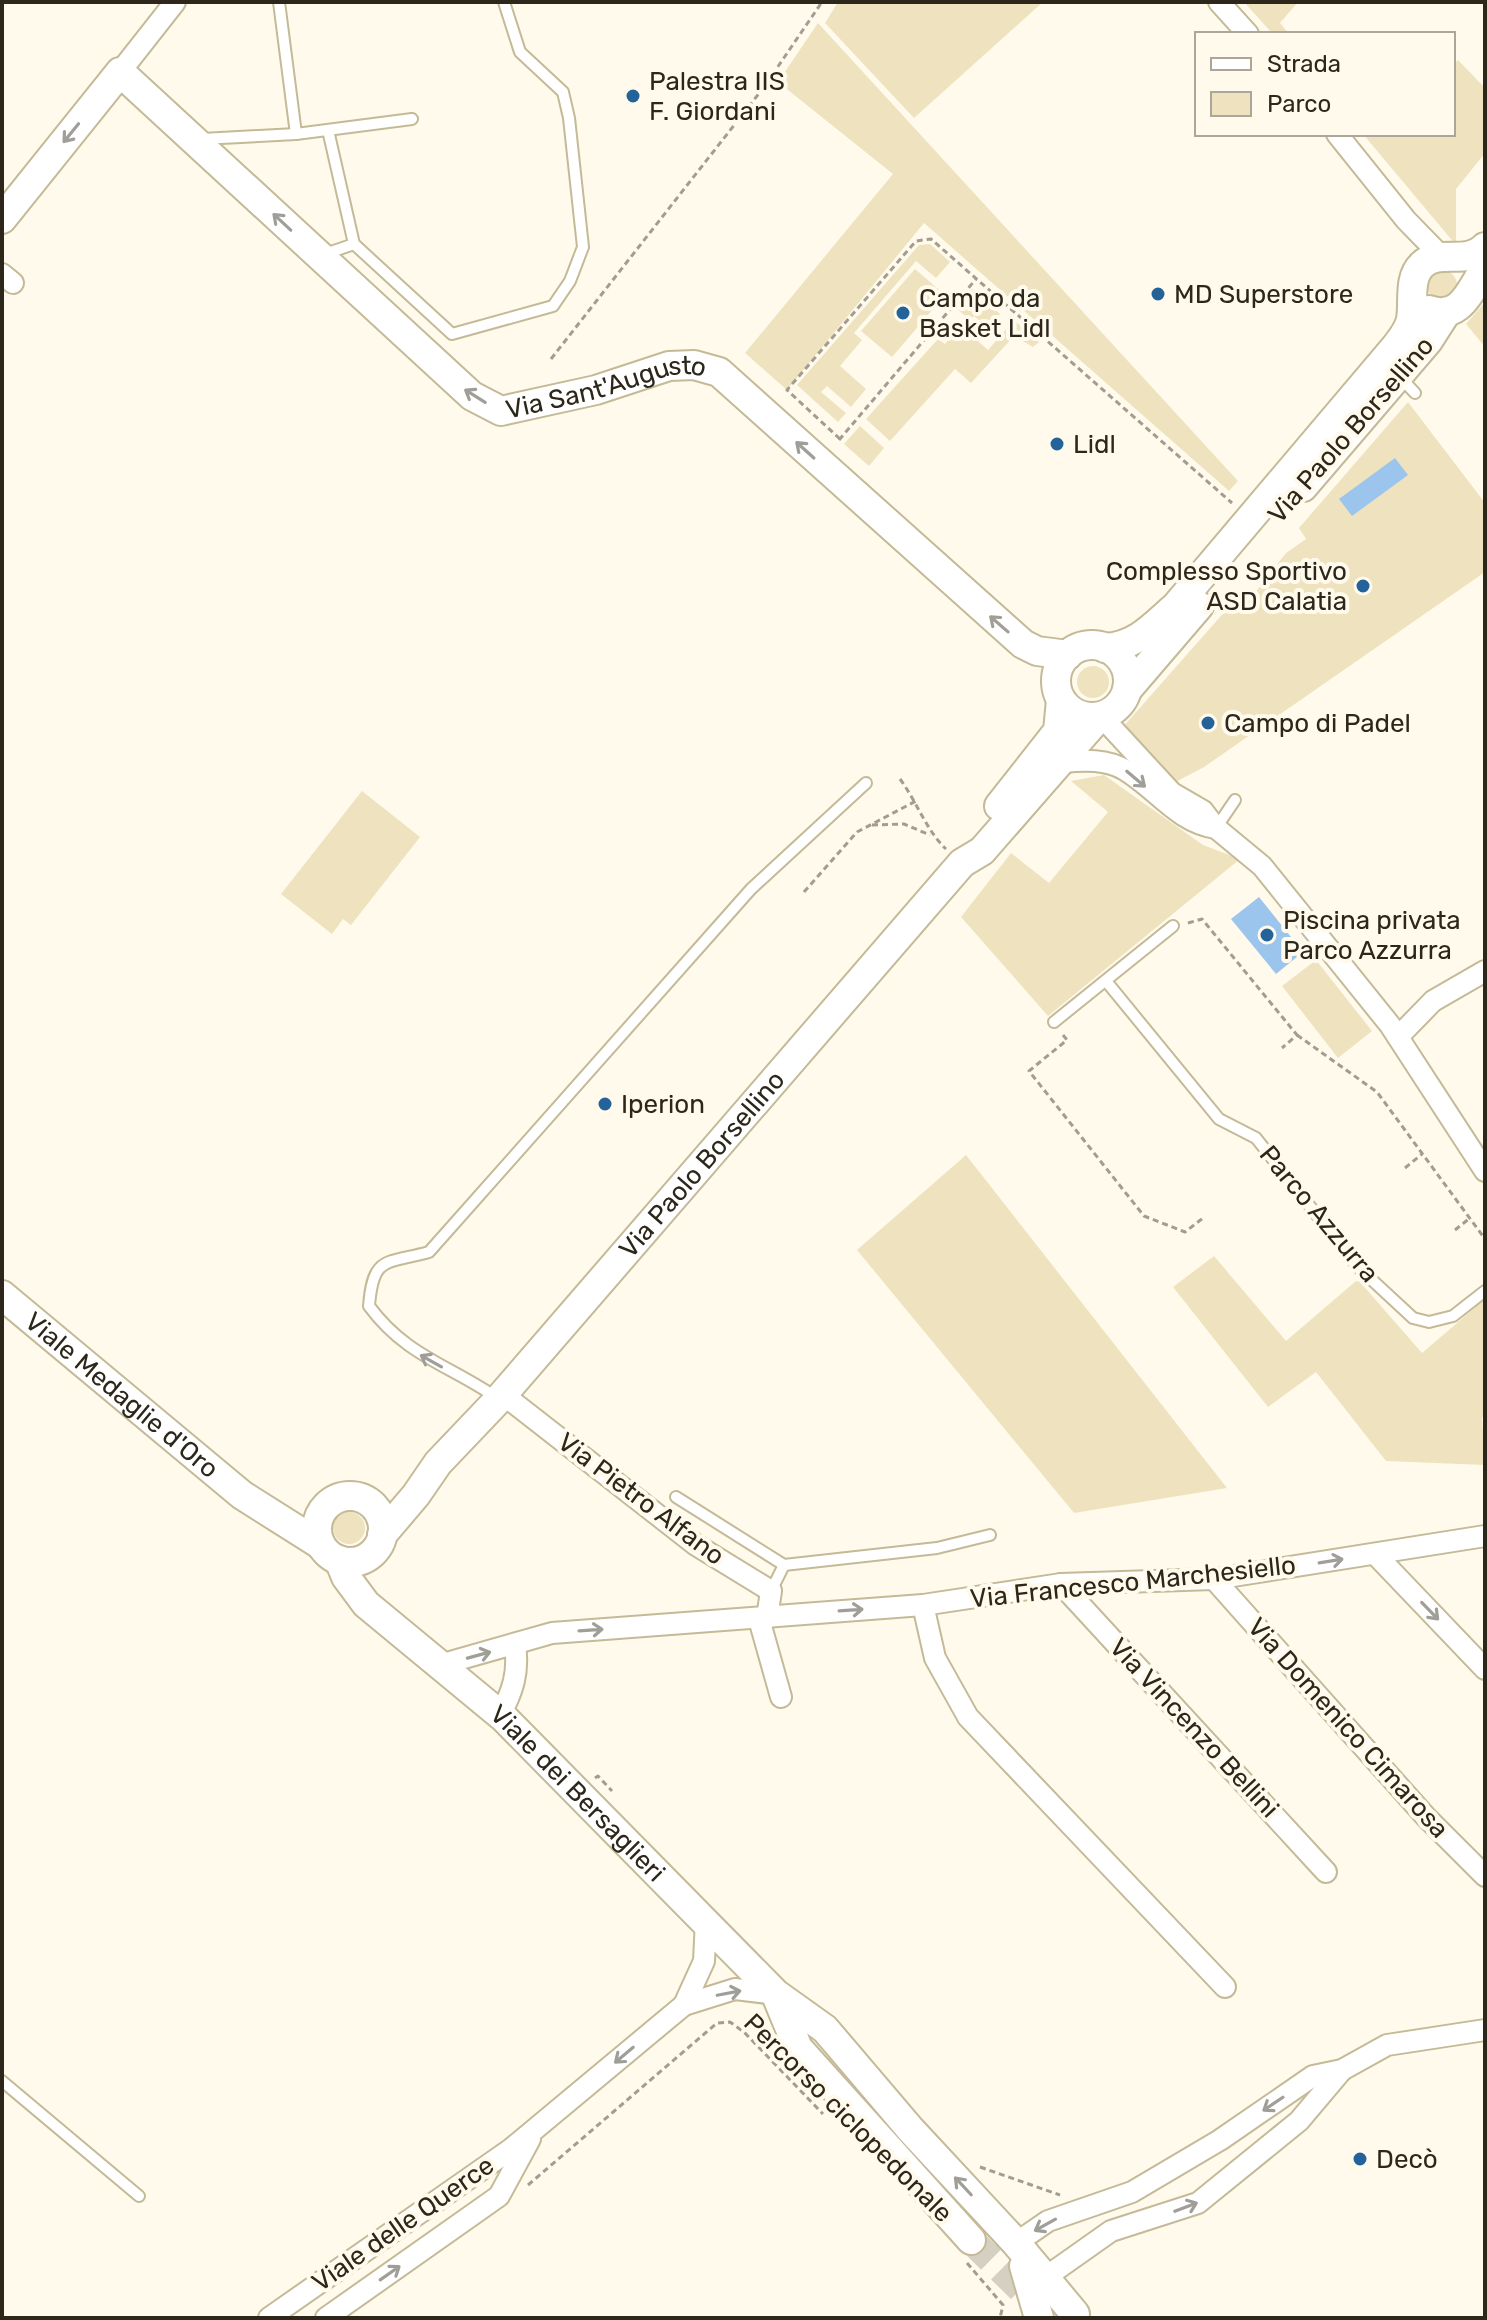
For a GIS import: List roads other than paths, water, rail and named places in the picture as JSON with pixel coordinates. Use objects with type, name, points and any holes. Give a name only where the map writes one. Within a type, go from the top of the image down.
[{"type":"main road","name":"Via Sant'Augusto","points":[[120,72],[472,396],[501,411],[596,390],[669,366],[694,365],[719,372],[1023,644],[1037,651],[1068,655]]},
{"type":"main road","points":[[2,219],[120,72]]},
{"type":"main road","points":[[1467,257],[1469,278],[1457,305],[1428,310],[1421,304],[1414,283],[1424,262],[1467,257]]},
{"type":"main road","name":"Via Paolo Borsellino","points":[[1105,648],[1123,647],[1139,640],[1176,606],[1250,520],[1405,334],[1411,319],[1414,283]]},
{"type":"main road","name":"Via Paolo Borsellino","points":[[1127,690],[1407,384],[1457,305]]},
{"type":"main road","points":[[1089,646],[1105,648],[1122,661],[1126,670],[1127,690],[1118,707],[1100,716],[1077,714],[1061,700],[1057,671],[1068,655],[1089,646]]},
{"type":"main road","name":"Via Paolo Borsellino","points":[[962,863],[970,841],[1058,731],[1061,700]]},
{"type":"main road","name":"Via Paolo Borsellino","points":[[367,1500],[405,1485],[438,1463],[506,1401],[962,863],[982,851],[1063,762],[1100,716]]},
{"type":"main road","name":"Viale Medaglie d'Oro","points":[[2,1295],[242,1495],[270,1525],[366,1604]]},
{"type":"main road","name":"Via Paolo Borsellino","points":[[382,1535],[438,1463]]},
{"type":"main road","name":"Viale Medaglie d'Oro","points":[[242,1495],[342,1554]]},
{"type":"main road","points":[[342,1554],[373,1553],[382,1535],[380,1515],[367,1500],[346,1496],[327,1505],[317,1524],[362,1580],[366,1604]]},
{"type":"main road","name":"Viale dei Bersaglieri","points":[[366,1604],[443,1664],[500,1715],[776,1994],[825,2029],[911,2130],[1016,2243],[1069,2317]]},
{"type":"main road","name":"Viale dei Bersaglieri","points":[[776,1994],[798,2048],[968,2250]]},
{"type":"main road","points":[[1016,2243],[1039,2318]]},
{"type":"street","points":[[120,72],[175,2]]},
{"type":"street","points":[[1219,2],[1246,32]]},
{"type":"street","points":[[1339,136],[1406,220],[1467,257]]},
{"type":"street","points":[[1406,220],[1414,283]]},
{"type":"street","points":[[1100,716],[1172,793],[1203,811],[1216,828],[1262,866],[1398,1037],[1485,1171]]},
{"type":"street","points":[[1063,762],[1105,762],[1126,770],[1197,825],[1216,828]]},
{"type":"street","points":[[1398,1037],[1433,1001],[1485,971]]},
{"type":"street","name":"Via Pietro Alfano","points":[[506,1401],[696,1545],[771,1591]]},
{"type":"street","name":"Via Francesco Marchesiello","points":[[443,1664],[552,1633],[762,1622],[923,1605],[1061,1584],[1214,1579],[1485,1536]]},
{"type":"street","points":[[1376,1555],[1485,1669]]},
{"type":"street","name":"Via Domenico Cimarosa","points":[[1214,1579],[1426,1817],[1485,1876]]},
{"type":"street","name":"Via Vincenzo Bellini","points":[[1061,1584],[1326,1872]]},
{"type":"street","points":[[771,1591],[762,1622],[781,1697]]},
{"type":"street","points":[[923,1605],[935,1658],[968,1717],[1225,1987]]},
{"type":"street","points":[[500,1715],[512,1694],[518,1667],[515,1645]]},
{"type":"street","name":"Viale delle Querce","points":[[684,2005],[704,1961],[706,1920]]},
{"type":"street","name":"Viale delle Querce","points":[[269,2318],[536,2128],[684,2005],[735,1989],[776,1994]]},
{"type":"street","points":[[1016,2243],[1048,2221],[1132,2192],[1220,2140],[1313,2076],[1342,2070],[1387,2045],[1485,2030]]},
{"type":"street","points":[[1043,2279],[1111,2231],[1198,2203],[1299,2121],[1342,2070]]},
{"type":"street","name":"Viale delle Querce","points":[[326,2318],[499,2196],[536,2128]]},
{"type":"street","points":[[1132,2192],[1152,2219]]},
{"type":"lane","points":[[279,2],[296,134]]},
{"type":"lane","points":[[328,130],[354,244],[452,334],[553,306],[570,281],[583,247],[563,92],[520,52],[504,2]]},
{"type":"lane","points":[[192,139],[296,134],[412,119]]},
{"type":"lane","points":[[318,256],[354,244]]},
{"type":"lane","points":[[506,1401],[469,1379],[428,1361],[385,1329],[369,1306],[371,1279],[382,1263],[429,1252],[751,889],[866,783]]},
{"type":"lane","points":[[1216,828],[1235,800]]},
{"type":"lane","points":[[1054,1022],[1173,926]]},
{"type":"lane","name":"Parco Azzurra","points":[[1106,981],[1219,1119],[1256,1138],[1358,1267],[1413,1318],[1429,1322],[1453,1316],[1485,1291]]},
{"type":"lane","name":"Via Pietro Alfano","points":[[676,1497],[784,1565]]},
{"type":"lane","points":[[771,1591],[784,1565],[937,1548],[990,1535]]},
{"type":"lane","points":[[2,2081],[139,2196]]},
{"type":"water","points":[[1395,458],[1408,475],[1352,516],[1339,499]]},
{"type":"water","name":"Piscina privata Parco Azzurra","points":[[1259,897],[1303,952],[1276,974],[1231,919]]},
{"type":"tunnel","points":[[971,2240],[1042,2310]]},
{"type":"place","name":"Palestra IIS F. Giordani","points":[[633,96]]},
{"type":"place","name":"MD Superstore","points":[[1158,294]]},
{"type":"place","name":"Campo da Basket Lidl","points":[[903,313]]},
{"type":"place","name":"Lidl","points":[[1057,444]]},
{"type":"place","name":"Complesso Sportivo ASD Calatia","points":[[1363,586]]},
{"type":"place","name":"Campo di Padel","points":[[1208,723]]},
{"type":"place","name":"Piscina privata Parco Azzurra","points":[[1267,935]]},
{"type":"place","name":"Iperion","points":[[605,1104]]},
{"type":"place","name":"Decò","points":[[1360,2159]]}]
